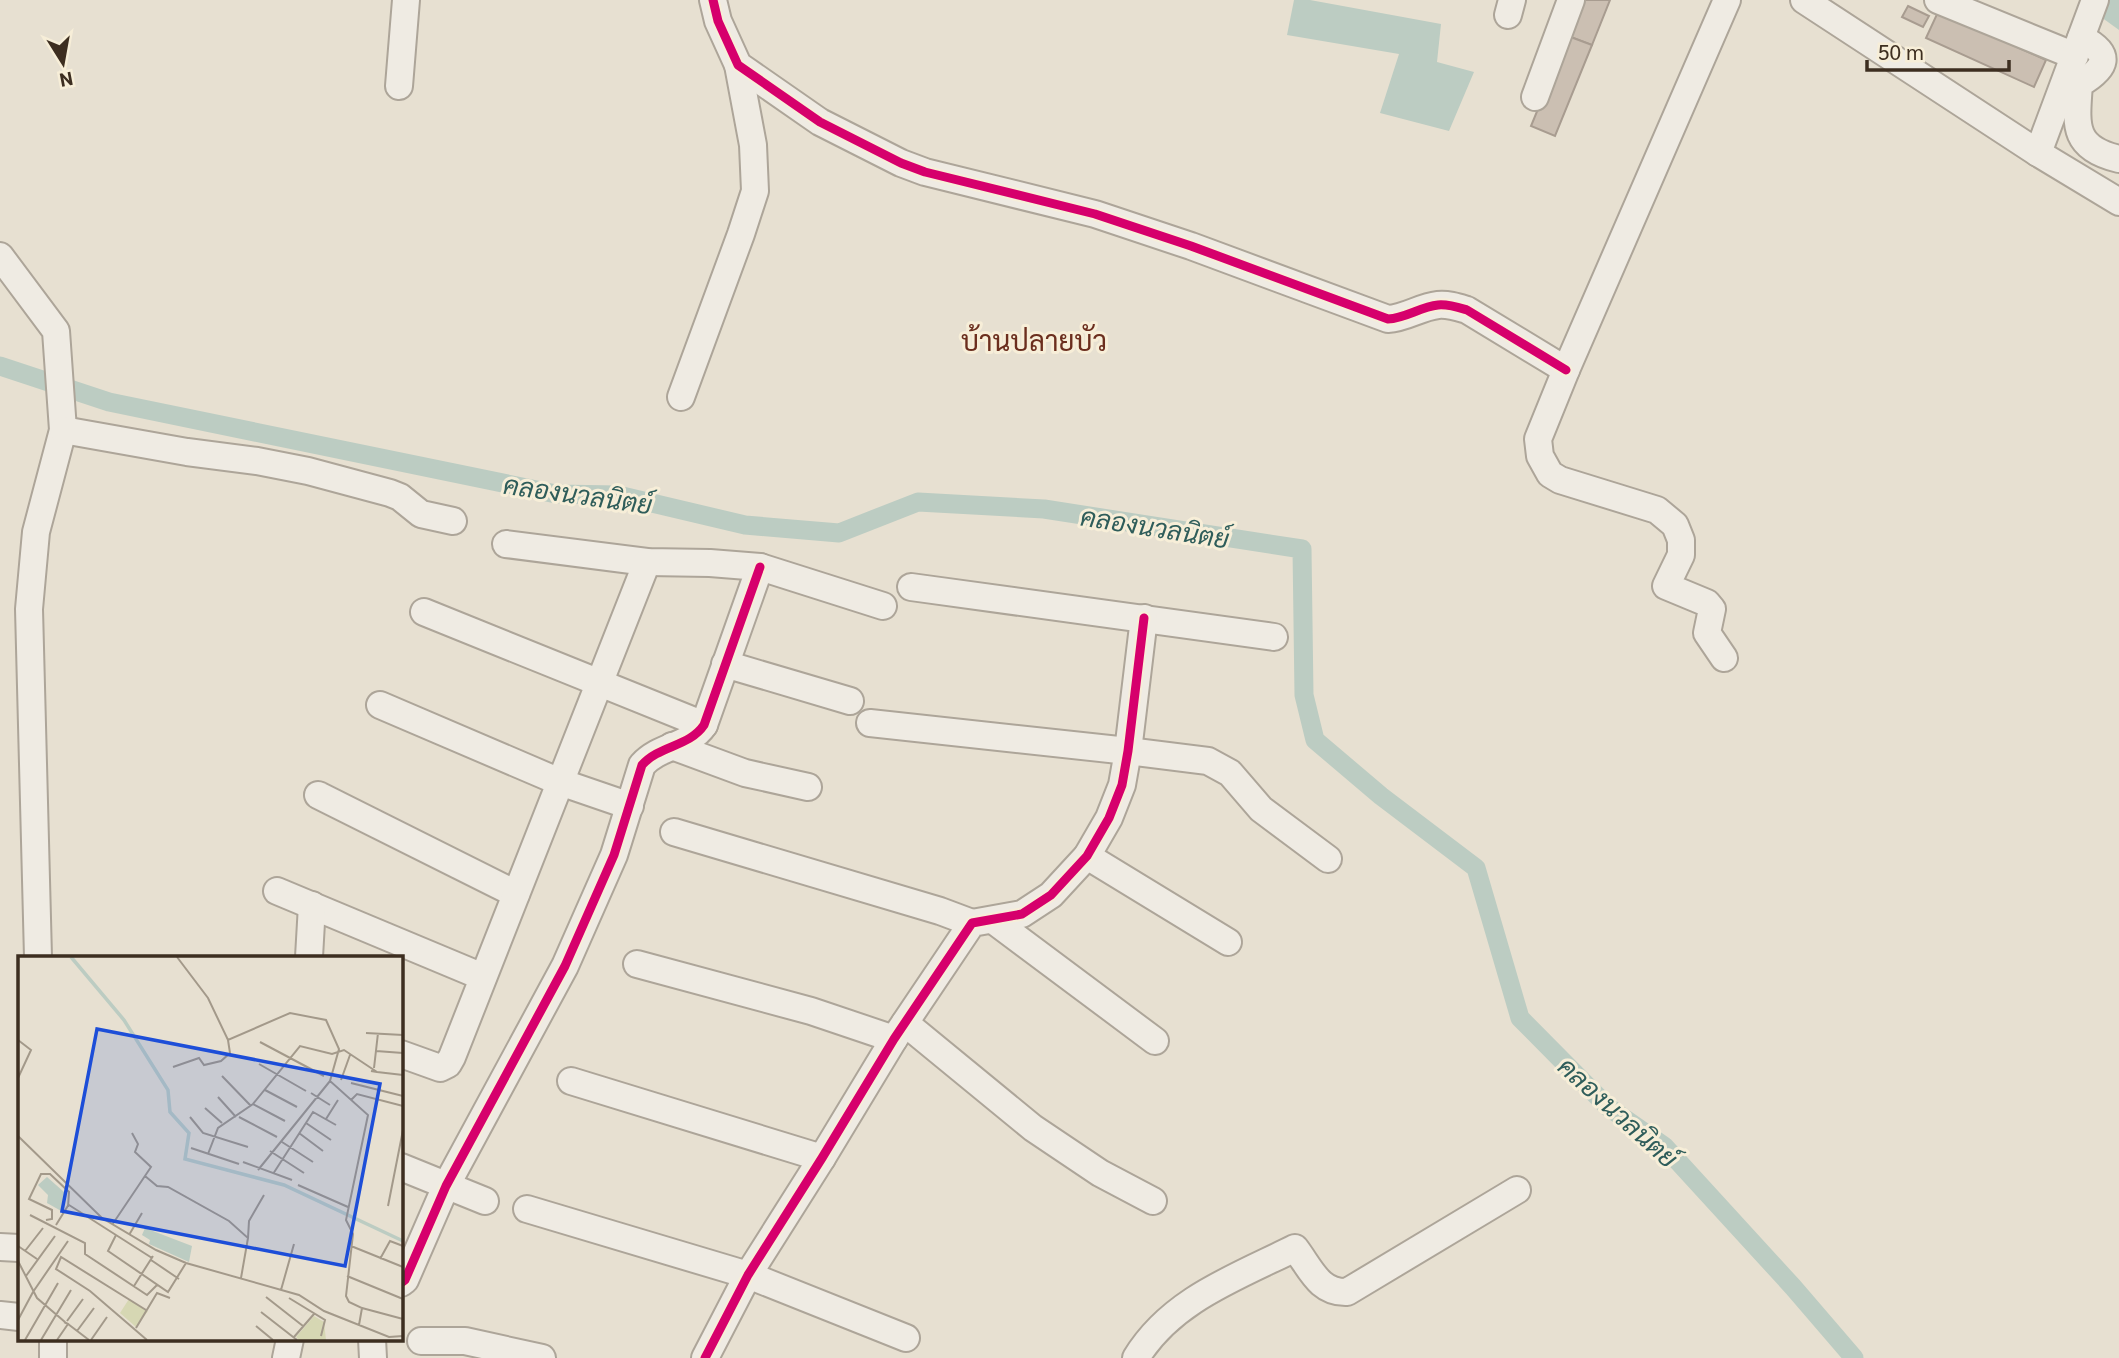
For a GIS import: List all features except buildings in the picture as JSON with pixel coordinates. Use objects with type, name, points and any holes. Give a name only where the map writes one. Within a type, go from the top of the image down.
[{"type":"street","points":[[399,86],[406,0]]},
{"type":"street","points":[[681,397],[755,191],[753,145],[738,65],[718,21],[713,0]]},
{"type":"street","points":[[1535,97],[1571,0]]},
{"type":"street","points":[[1724,658],[1707,633],[1712,609],[1707,603],[1666,586],[1681,555],[1681,540],[1675,525],[1657,510],[1560,480],[1550,474],[1539,456],[1538,439],[1727,0]]},
{"type":"street","points":[[1804,0],[2038,153],[2119,202]]},
{"type":"street","points":[[1938,0],[2076,64]]},
{"type":"street","points":[[2038,153],[2076,64],[2095,0]]},
{"type":"street","points":[[2076,64],[2078,133],[2092,149],[2119,159]]},
{"type":"street","points":[[738,65],[820,122],[901,163],[925,172],[1095,214],[1191,246],[1388,319],[1402,318],[1435,305],[1449,305],[1467,310],[1566,370]]},
{"type":"street","points":[[0,256],[54,328],[62,421],[36,532],[29,609],[38,956]]},
{"type":"street","points":[[62,421],[308,471],[390,493],[421,514],[453,521]]},
{"type":"street","points":[[506,544],[647,562],[761,566],[883,606]]},
{"type":"street","points":[[402,1054],[440,1068],[448,1065],[647,562]]},
{"type":"street","points":[[402,1282],[446,1186],[565,965],[614,855],[642,765],[650,756],[696,736],[704,725],[761,566]]},
{"type":"street","points":[[911,587],[1274,637]]},
{"type":"street","points":[[424,612],[704,725]]},
{"type":"street","points":[[705,1358],[748,1275],[900,1031],[982,921],[1022,914],[1051,895],[1087,856],[1122,785],[1144,618]]},
{"type":"street","points":[[725,664],[850,701]]},
{"type":"street","points":[[380,705],[560,782],[630,806]]},
{"type":"street","points":[[870,723],[1208,761],[1230,772],[1261,808],[1328,859]]},
{"type":"street","points":[[672,746],[745,773],[808,787]]},
{"type":"street","points":[[318,795],[516,894]]},
{"type":"street","points":[[674,832],[982,921],[1154,1041]]},
{"type":"street","points":[[1087,856],[1228,942]]},
{"type":"street","points":[[277,891],[483,976]]},
{"type":"street","points":[[309,956],[312,905]]},
{"type":"street","points":[[637,964],[811,1012],[900,1031],[1033,1128],[1100,1173],[1153,1201]]},
{"type":"street","points":[[571,1081],[822,1158]]},
{"type":"street","points":[[402,1167],[485,1201]]},
{"type":"street","points":[[1136,1358],[1168,1319],[1183,1307],[1199,1296],[1295,1248],[1326,1289],[1335,1293],[1347,1292],[1517,1190]]},
{"type":"street","points":[[527,1209],[748,1275],[906,1338]]},
{"type":"street","points":[[0,1247],[18,1248]]},
{"type":"street","points":[[0,1315],[18,1317]]},
{"type":"street","points":[[53,1340],[53,1358]]},
{"type":"street","points":[[286,1358],[290,1340]]},
{"type":"street","points":[[372,1340],[373,1358]]},
{"type":"street","points":[[421,1341],[464,1341],[542,1358]]},
{"type":"shaded area","points":[[1294,0],[1310,0],[1441,24],[1437,62],[1474,72],[1449,131],[1380,113],[1399,54],[1287,35]]},
{"type":"shaded area","points":[[2107,0],[2119,0],[2119,30],[2101,17]]},
{"type":"waterway","name":"คลองนวลนิตย์","points":[[0,366],[109,402],[556,494],[618,495],[745,525],[839,533],[918,502],[1044,509],[1302,549],[1304,695],[1315,740],[1381,796],[1476,868],[1520,1018],[1608,1107],[1664,1146],[1854,1358]]},
{"type":"cycle path","points":[[713,0],[718,21],[738,65],[820,122],[901,163],[925,172],[1095,214],[1191,246],[1388,319],[1438,305],[1467,310],[1566,370]]},
{"type":"cycle path","points":[[402,1282],[446,1186],[565,966],[614,855],[642,765],[657,753],[691,738],[704,725],[760,567]]},
{"type":"cycle path","points":[[705,1358],[748,1275],[894,1039],[972,923],[1022,914],[1051,895],[1087,856],[1109,818],[1122,785],[1144,618]]},
{"type":"district","name":"บ้านปลายบัว","points":[[1034,339]]}]
